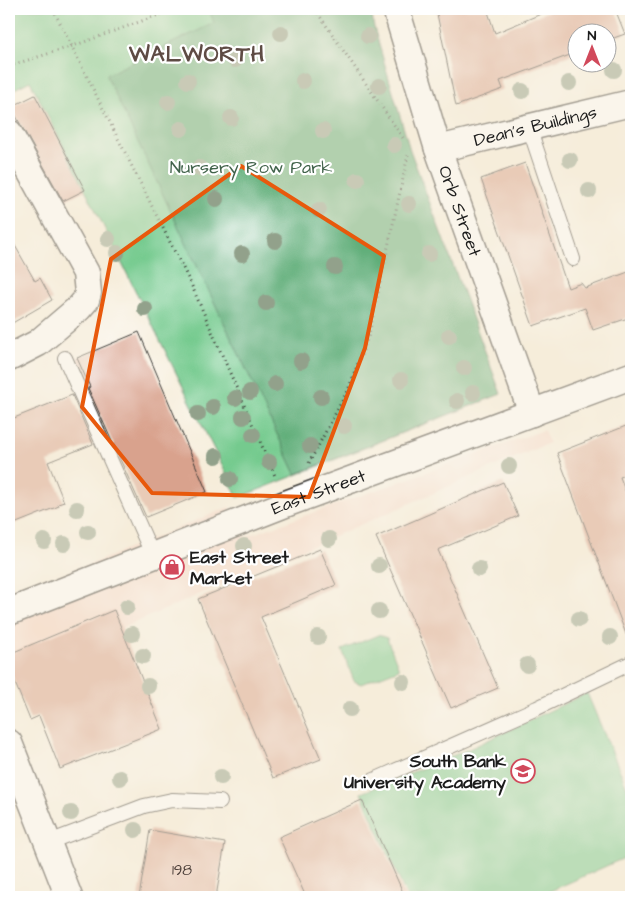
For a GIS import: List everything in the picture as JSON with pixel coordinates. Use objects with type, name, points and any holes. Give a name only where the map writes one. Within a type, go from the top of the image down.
[{"type":"street","name":"Orb Street","points":[[396,9],[438,148],[532,413]]},
{"type":"street","name":"Dean's Buildings","points":[[438,148],[631,103]]},
{"type":"street","points":[[9,133],[86,272],[88,293],[86,300],[79,308],[45,337],[9,358]]},
{"type":"street","name":"East Street","points":[[9,612],[288,503],[631,376]]},
{"type":"street","points":[[9,743],[69,897]]},
{"type":"lane","points":[[529,127],[573,258]]},
{"type":"lane","points":[[65,358],[153,556]]},
{"type":"lane","points":[[372,781],[537,708],[631,663]]},
{"type":"lane","points":[[49,842],[144,806],[172,800],[220,802]]},
{"type":"path","points":[[53,9],[191,284],[288,503]]},
{"type":"path","points":[[9,66],[73,46],[175,9]]},
{"type":"path","points":[[315,9],[404,140]]},
{"type":"path","points":[[288,503],[349,388],[369,334],[410,148]]},
{"type":"highlighted area","points":[[241,166],[384,256],[365,348],[309,497],[152,493],[82,407],[111,259]]},
{"type":"shaded area","name":"East Street Market","points":[[544,430],[549,443],[9,677],[9,598],[229,507],[245,537]]},
{"type":"green space","name":"Nursery Row Park","points":[[9,9],[371,9],[374,28],[410,150],[501,394],[238,498],[30,81],[9,92]]},
{"type":"green space","name":"Nursery Row Park","points":[[209,9],[371,9],[374,28],[410,150],[501,394],[296,474],[106,75],[214,23]]},
{"type":"green space","points":[[378,635],[387,638],[399,669],[361,684],[354,681],[342,650]]},
{"type":"green space","name":"South Bank University Academy","points":[[587,693],[631,797],[631,855],[537,897],[407,897],[361,793],[469,749]]},
{"type":"building","points":[[436,9],[487,9],[495,33],[553,9],[615,9],[625,34],[618,36],[618,22],[568,22],[568,56],[500,81],[503,89],[456,106]]},
{"type":"building","points":[[35,95],[85,190],[63,201],[11,107]]},
{"type":"building","points":[[525,163],[568,288],[581,283],[585,288],[631,271],[631,317],[593,330],[585,308],[533,326],[481,179]]},
{"type":"building","points":[[9,235],[35,281],[40,278],[52,300],[9,325]]},
{"type":"building","points":[[139,332],[207,492],[146,517],[88,388],[90,387],[77,358]]},
{"type":"building","points":[[72,395],[93,444],[48,462],[64,502],[58,504],[59,506],[9,526],[9,420]]},
{"type":"building","points":[[631,424],[631,473],[620,477],[631,506],[631,641],[629,642],[557,453]]},
{"type":"building","points":[[503,482],[518,516],[438,550],[498,688],[451,708],[376,537]]},
{"type":"building","points":[[320,549],[336,585],[261,617],[321,759],[273,778],[198,599]]},
{"type":"building","points":[[114,610],[162,729],[60,769],[39,716],[30,720],[9,668],[9,654]]},
{"type":"building","points":[[362,800],[405,897],[306,897],[279,837]]},
{"type":"building","points":[[150,830],[225,843],[216,897],[139,897]]},
{"type":"place","name":"East Street Market","points":[[172,567]]},
{"type":"place","name":"South Bank University Academy","points":[[523,771]]},
{"type":"district","name":"WALWORTH","points":[[197,53]]}]
